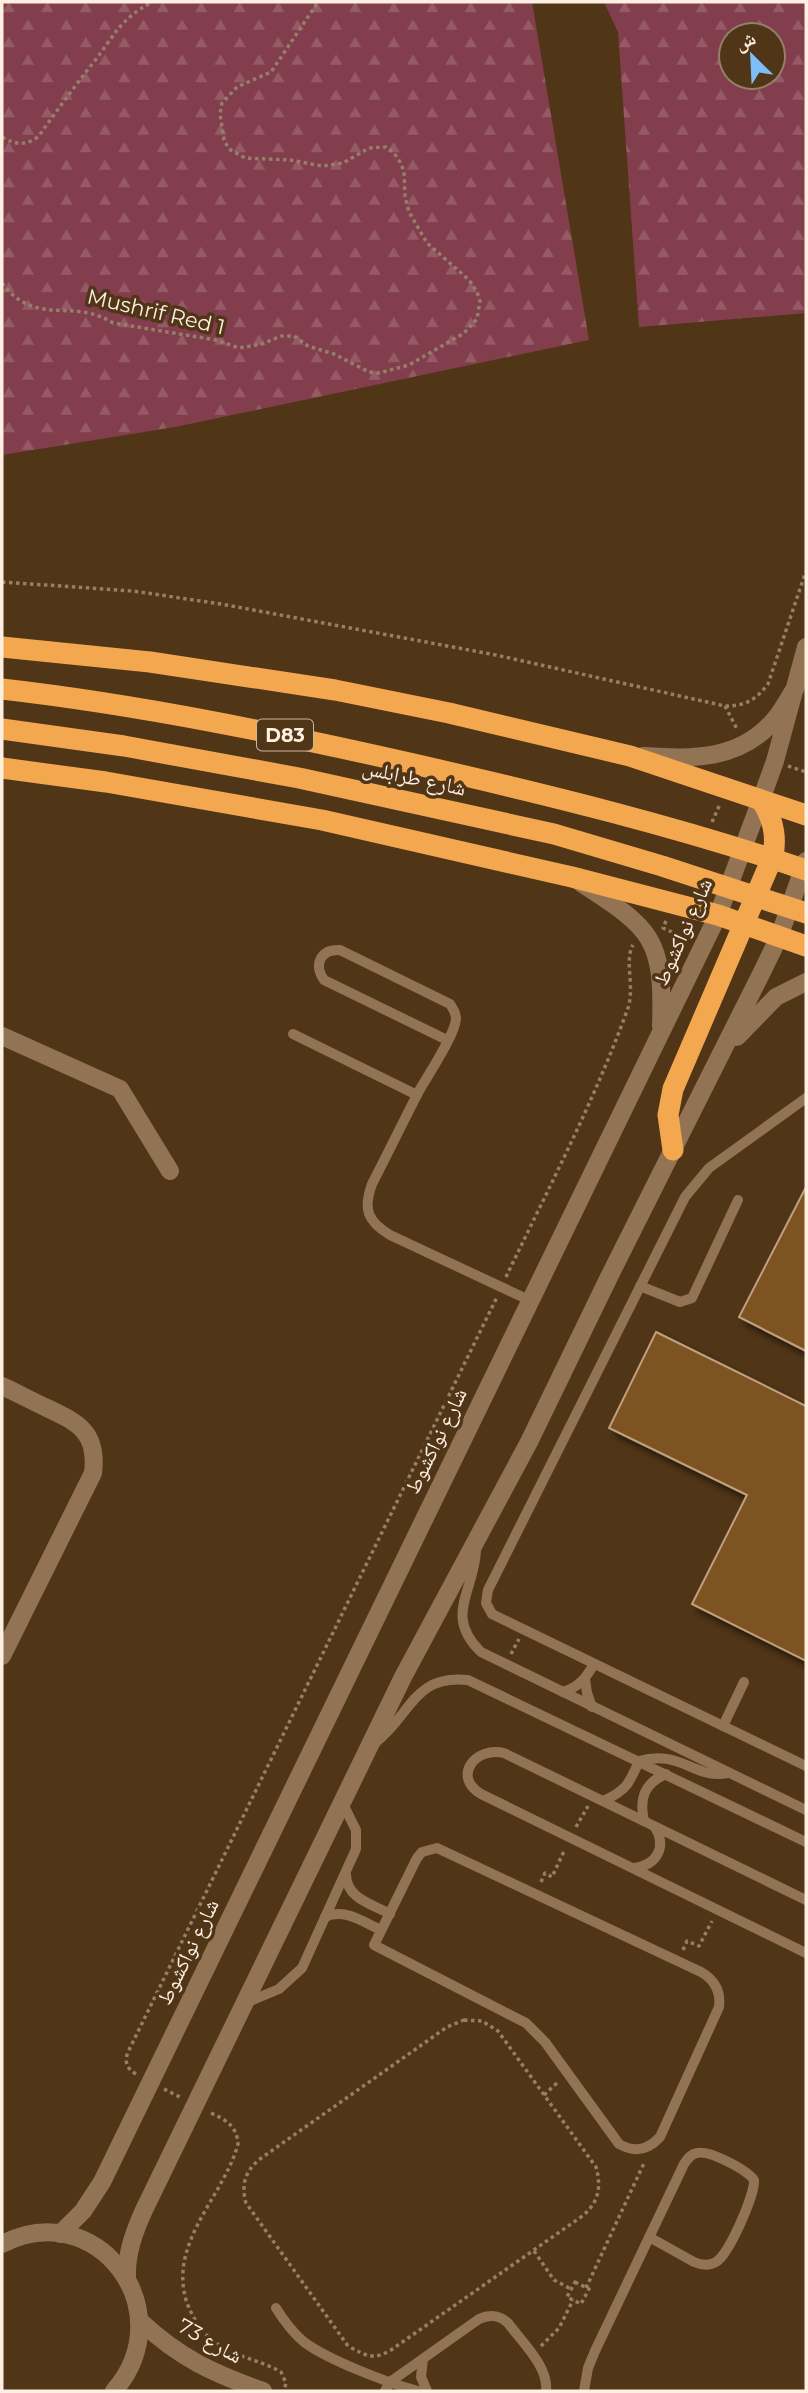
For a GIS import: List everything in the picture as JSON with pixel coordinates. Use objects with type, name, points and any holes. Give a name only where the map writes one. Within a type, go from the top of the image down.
[{"type":"highway","points":[[2,647],[150,662],[335,691],[449,713],[630,756],[806,815]]},
{"type":"highway","name":"شارع طرابلس","points":[[2,689],[257,729],[565,799],[673,828],[806,870]]},
{"type":"highway","name":"شارع طرابلس","points":[[2,729],[124,746],[299,778],[554,834],[663,866],[806,914]]},
{"type":"highway","points":[[2,768],[106,782],[322,820],[572,877],[718,915],[806,946]]},
{"type":"highway","points":[[673,1150],[668,1115],[673,1089],[769,868],[775,845],[772,821],[761,800]]},
{"type":"street","name":"شارع نواكشوط","points":[[60,2234],[83,2211],[102,2182],[718,915],[775,761],[806,647]]},
{"type":"street","points":[[630,756],[698,758],[714,756],[744,744],[777,718],[796,687]]},
{"type":"street","points":[[127,2278],[126,2264],[135,2229],[420,1643],[529,1442],[603,1288],[723,1052],[779,937],[806,861]]},
{"type":"street","points":[[572,877],[628,913],[648,936],[662,979],[661,1033]]},
{"type":"street","points":[[723,1052],[764,1008],[790,988],[806,982]]},
{"type":"street","points":[[2,1036],[120,1090],[170,1171]]},
{"type":"street","points":[[2,1386],[76,1423],[86,1433],[94,1459],[93,1473],[2,1653]]},
{"type":"street","points":[[2,2244],[13,2238],[36,2233],[60,2234],[80,2239],[98,2248],[127,2278],[136,2298],[140,2320],[138,2350],[126,2377],[114,2391]]},
{"type":"street","name":"شارع 73","points":[[140,2320],[171,2348],[188,2359],[225,2378],[263,2391]]},
{"type":"lane","points":[[447,1040],[324,980],[318,963],[322,955],[330,950],[340,950],[450,1004],[455,1012],[456,1020],[447,1040],[372,1184],[367,1199],[369,1214],[377,1227],[390,1236],[529,1300]]},
{"type":"lane","points":[[293,1034],[417,1095]]},
{"type":"lane","points":[[806,1098],[724,1156],[696,1181],[685,1197],[486,1596],[486,1603],[492,1614],[806,1766]]},
{"type":"lane","points":[[640,1286],[680,1302],[692,1298],[738,1200]]},
{"type":"lane","points":[[475,1540],[475,1564],[461,1614],[464,1629],[481,1652],[806,1810]]},
{"type":"lane","points":[[563,1692],[585,1679],[594,1664]]},
{"type":"lane","points":[[369,1747],[390,1730],[415,1696],[426,1687],[453,1678],[468,1679],[806,1842]]},
{"type":"lane","points":[[585,1679],[592,1707]]},
{"type":"lane","points":[[723,1726],[744,1682]]},
{"type":"lane","points":[[806,1900],[496,1751],[480,1755],[469,1767],[467,1775],[474,1790],[806,1953]]},
{"type":"lane","points":[[639,1761],[671,1758],[705,1772],[729,1772]]},
{"type":"lane","points":[[603,1801],[626,1787],[639,1761]]},
{"type":"lane","points":[[634,1869],[644,1867],[659,1854],[660,1835],[649,1824],[642,1801],[644,1792],[657,1778],[666,1774]]},
{"type":"lane","points":[[244,2003],[279,1989],[302,1968],[354,1858],[357,1839],[352,1821],[342,1802]]},
{"type":"lane","points":[[437,1848],[708,1976],[718,1990],[719,2007],[660,2137],[654,2144],[636,2150],[619,2144],[545,2042],[526,2023],[374,1945],[390,1913],[417,1858],[429,1849],[437,1848]]},
{"type":"lane","points":[[346,1875],[351,1893],[390,1913]]},
{"type":"lane","points":[[325,1917],[345,1914],[381,1930]]},
{"type":"lane","points":[[584,2391],[595,2351],[649,2237],[684,2164],[694,2153],[708,2154],[750,2174],[754,2180],[752,2196],[726,2251],[715,2262],[694,2262],[649,2237]]},
{"type":"lane","points":[[276,2308],[292,2331],[314,2349],[387,2387],[418,2391]]},
{"type":"lane","points":[[387,2387],[479,2319],[494,2315],[508,2323],[544,2374],[546,2391]]},
{"type":"lane","points":[[423,2359],[421,2377],[427,2391]]},
{"type":"path","points":[[2,137],[16,144],[26,145],[38,137],[111,36],[131,15],[152,2]]},
{"type":"path","name":"Mushrif Red 1","points":[[2,283],[18,300],[34,308],[55,312],[84,311],[101,315],[113,323],[216,340],[239,348],[262,344],[281,336],[294,336],[308,346],[334,354],[369,372],[379,373],[409,365],[464,333],[477,319],[480,301],[477,292],[469,281],[427,243],[409,212],[405,197],[404,171],[394,153],[386,147],[378,146],[369,148],[343,163],[322,166],[290,160],[245,159],[229,149],[224,140],[220,114],[222,103],[237,87],[271,72],[318,2]]},
{"type":"path","points":[[2,582],[133,591],[210,602],[496,655],[724,706],[738,706],[761,694],[768,684],[806,571]]},
{"type":"path","points":[[724,706],[744,744]]},
{"type":"path","points":[[678,1962],[687,1941],[699,1946],[718,1909]]},
{"type":"path","points":[[473,2020],[491,2025],[499,2031],[544,2095],[596,2167],[600,2187],[594,2205],[534,2251],[380,2357],[348,2346],[246,2203],[243,2185],[254,2164],[455,2023],[473,2020]]},
{"type":"path","points":[[544,2095],[568,2073]]},
{"type":"path","points":[[586,2288],[654,2144]]},
{"type":"path","points":[[534,2251],[554,2280],[571,2289]]},
{"type":"path","points":[[575,2282],[586,2288],[589,2289],[581,2304],[567,2297],[575,2282]]},
{"type":"path","points":[[531,2355],[559,2328],[573,2300]]},
{"type":"green space","points":[[2,2],[532,2],[589,340],[175,427],[2,455]]},
{"type":"green space","points":[[604,2],[806,2],[806,313],[639,327],[618,32]]},
{"type":"building","points":[[806,1187],[806,1351],[739,1317]]},
{"type":"building","points":[[656,1332],[806,1406],[806,1661],[692,1604],[747,1495],[609,1428]]}]
